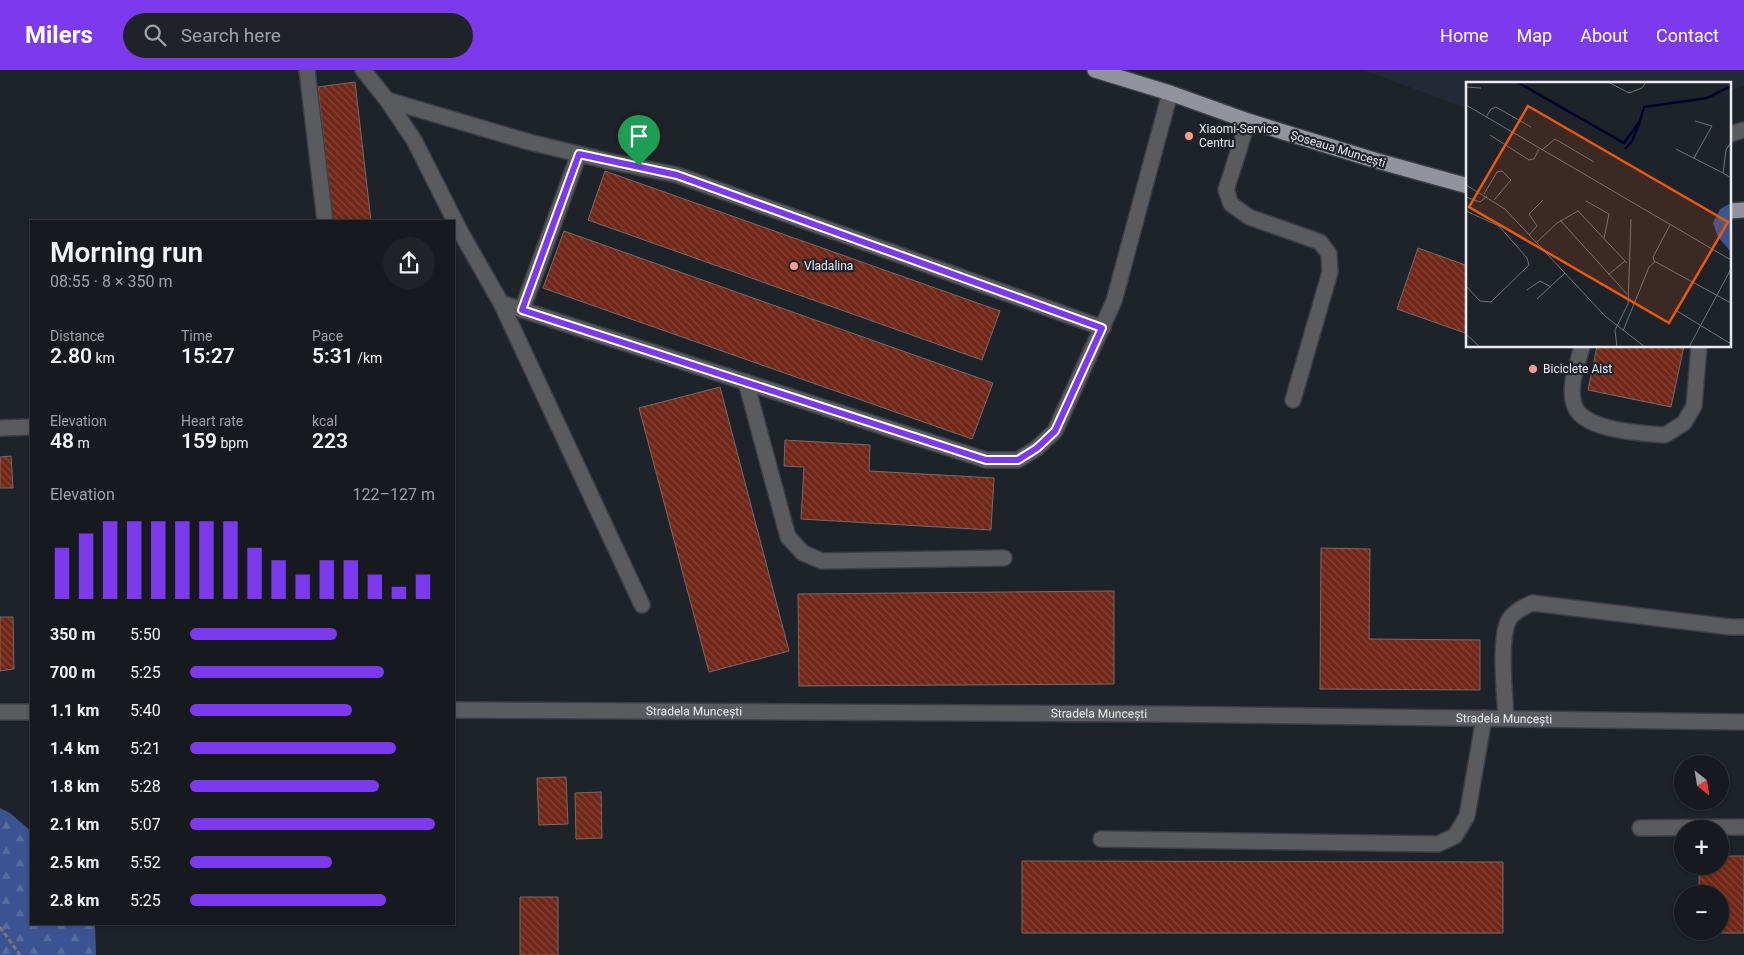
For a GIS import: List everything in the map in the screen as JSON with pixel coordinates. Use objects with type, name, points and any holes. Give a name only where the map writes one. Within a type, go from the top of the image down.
[{"type":"main road","name":"Șoseaua Muncești","points":[[1095,70],[1170,92],[1248,121],[1374,160],[1466,185]]},
{"type":"street","points":[[307,70],[325,220]]},
{"type":"street","points":[[362,70],[387,100],[414,140],[455,220]]},
{"type":"street","points":[[501,303],[986,460],[1018,460],[1037,448],[1055,431],[1114,301],[1170,92]]},
{"type":"street","points":[[387,100],[530,142],[677,175],[1102,328]]},
{"type":"street","points":[[1248,121],[1226,190],[1231,204],[1249,216],[1320,242],[1328,254],[1330,272],[1292,400]]},
{"type":"street","points":[[522,310],[579,154]]},
{"type":"street","points":[[455,220],[501,303],[642,605]]},
{"type":"street","points":[[1581,348],[1573,379],[1574,403],[1579,414],[1589,421],[1612,428],[1665,436],[1684,423],[1694,406],[1700,348]]},
{"type":"street","points":[[746,382],[788,536],[803,552],[822,560],[1004,558]]},
{"type":"street","points":[[0,428],[30,427]]},
{"type":"street","points":[[1506,718],[1504,634],[1510,618],[1520,608],[1532,603],[1744,627]]},
{"type":"street","name":"Stradela Muncești","points":[[455,710],[1149,714],[1744,722]]},
{"type":"street","points":[[0,712],[30,712]]},
{"type":"street","points":[[1101,840],[1438,844],[1455,836],[1467,816],[1484,718]]},
{"type":"street","points":[[1640,828],[1744,827]]},
{"type":"path","points":[[0,927],[20,955]]},
{"type":"shaded area","points":[[1363,70],[1744,70],[1744,87],[1732,89],[1732,82],[1466,82],[1466,108]]},
{"type":"green space","points":[[0,808],[10,813],[30,830],[30,925],[95,925],[96,955],[0,955]]},
{"type":"building","points":[[355,82],[371,220],[333,220],[318,87]]},
{"type":"building","name":"Vladalina","points":[[605,171],[1000,311],[982,360],[588,220]]},
{"type":"building","points":[[564,231],[993,383],[972,439],[543,288]]},
{"type":"building","points":[[1418,248],[1466,265],[1466,333],[1397,309]]},
{"type":"building","points":[[1597,348],[1684,348],[1671,407],[1588,390]]},
{"type":"building","points":[[720,387],[789,651],[709,672],[639,408]]},
{"type":"building","points":[[785,440],[870,445],[869,471],[994,478],[991,530],[801,519],[804,467],[784,466]]},
{"type":"building","points":[[11,456],[13,488],[0,488],[0,457]]},
{"type":"building","points":[[1321,548],[1370,549],[1369,639],[1480,640],[1480,690],[1320,689]]},
{"type":"building","points":[[1114,591],[1114,684],[799,686],[798,594]]},
{"type":"building","points":[[0,617],[13,617],[14,669],[0,671]]},
{"type":"building","points":[[566,777],[568,824],[539,825],[537,778]]},
{"type":"building","points":[[601,792],[602,838],[576,839],[575,793]]},
{"type":"building","points":[[1729,856],[1744,856],[1744,933],[1729,933],[1729,885],[1699,885],[1699,875],[1729,875]]},
{"type":"building","points":[[1022,861],[1503,862],[1503,933],[1022,933]]},
{"type":"building","points":[[520,897],[558,897],[558,955],[520,955]]},
{"type":"place","name":"Xiaomi-Service Centru","points":[[1189,136]]},
{"type":"place","name":"Vladalina","points":[[794,266]]},
{"type":"place","name":"Biciclete Aist","points":[[1533,369]]},
{"type":"route","points":[[579,154],[639,166],[677,175],[1102,328],[1055,431],[1037,448],[1018,460],[986,460],[522,310],[579,154]]}]
